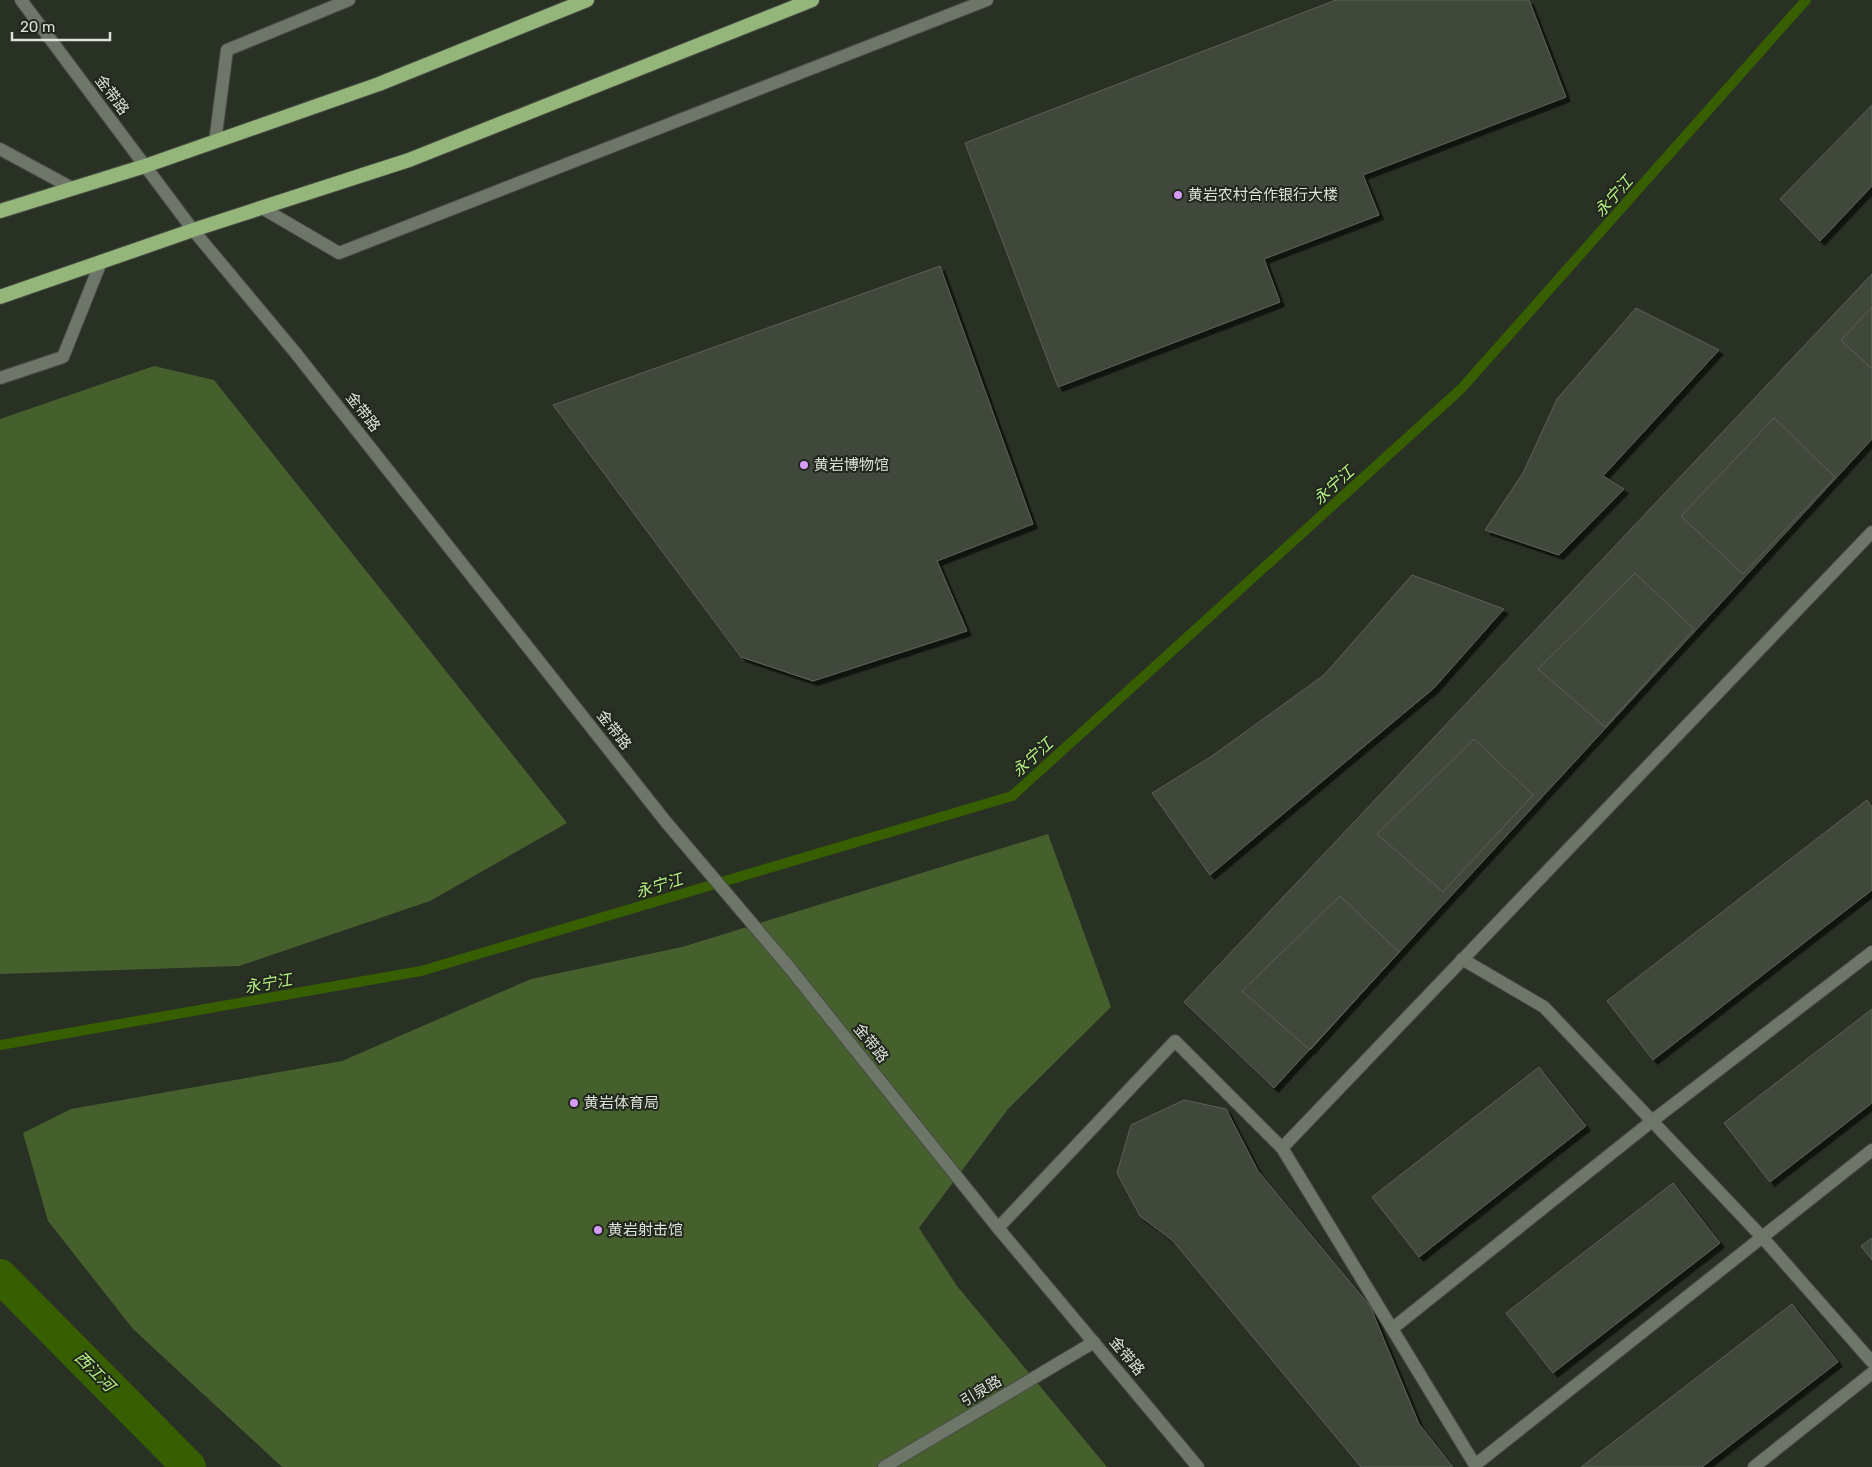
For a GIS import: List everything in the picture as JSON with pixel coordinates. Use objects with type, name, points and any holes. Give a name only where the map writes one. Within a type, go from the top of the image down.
[{"type":"highway","points":[[0,211],[145,166],[379,84],[587,0]]},
{"type":"highway","points":[[0,297],[194,230],[409,160],[812,0]]},
{"type":"main road","name":"金带路","points":[[21,0],[194,230],[294,351],[666,822],[789,967],[998,1228],[1198,1467]]},
{"type":"main road","points":[[215,142],[227,50],[349,0]]},
{"type":"main road","points":[[262,208],[339,253],[987,0]]},
{"type":"main road","points":[[0,149],[72,188]]},
{"type":"main road","points":[[0,378],[63,357],[101,262]]},
{"type":"main road","points":[[1282,1148],[1872,532]]},
{"type":"main road","points":[[1393,1328],[1652,1121],[1872,952]]},
{"type":"main road","points":[[1462,959],[1544,1006],[1762,1237],[1872,1362]]},
{"type":"main road","points":[[998,1228],[1175,1041],[1282,1148],[1475,1465],[1872,1150]]},
{"type":"main road","name":"引泉路","points":[[884,1467],[1094,1342]]},
{"type":"main road","points":[[1754,1467],[1872,1373]]},
{"type":"green space","points":[[154,366],[214,380],[567,823],[430,901],[239,966],[0,974],[0,419]]},
{"type":"green space","points":[[1048,834],[1111,1007],[1008,1109],[919,1228],[957,1286],[1107,1467],[282,1467],[133,1329],[48,1221],[23,1133],[71,1109],[342,1061],[531,979],[682,947]]},
{"type":"building","name":"黄岩农村合作银行大楼","points":[[1336,0],[1529,0],[1566,97],[1363,175],[1379,215],[1264,259],[1280,302],[1058,387],[965,143]]},
{"type":"building","points":[[1872,105],[1872,186],[1820,241],[1780,199]]},
{"type":"building","name":"黄岩博物馆","points":[[940,266],[1033,524],[937,561],[967,631],[813,681],[741,657],[553,405]]},
{"type":"building","points":[[1872,274],[1872,439],[1274,1088],[1184,1002]]},
{"type":"building","points":[[1872,307],[1872,369],[1841,340]]},
{"type":"building","points":[[1636,308],[1719,350],[1603,476],[1624,489],[1559,555],[1485,530],[1523,473],[1557,399]]},
{"type":"building","points":[[1774,418],[1835,477],[1743,574],[1681,516]]},
{"type":"building","points":[[1635,573],[1694,629],[1605,727],[1538,669]]},
{"type":"building","points":[[1412,575],[1504,609],[1434,688],[1210,875],[1152,793],[1212,756],[1324,675]]},
{"type":"building","points":[[1474,739],[1533,795],[1443,892],[1377,834]]},
{"type":"building","points":[[1867,800],[1872,807],[1872,890],[1653,1060],[1607,1001]]},
{"type":"building","points":[[1340,896],[1399,952],[1310,1050],[1242,991]]},
{"type":"building","points":[[1872,1009],[1872,1103],[1770,1182],[1724,1123]]},
{"type":"building","points":[[1539,1067],[1586,1126],[1419,1257],[1372,1197]]},
{"type":"building","points":[[1184,1100],[1226,1109],[1258,1171],[1370,1306],[1419,1424],[1453,1467],[1361,1467],[1173,1241],[1140,1216],[1117,1173],[1131,1125]]},
{"type":"building","points":[[1673,1183],[1720,1243],[1553,1373],[1506,1313]]},
{"type":"building","points":[[1872,1238],[1872,1260],[1861,1246]]},
{"type":"building","points":[[1792,1304],[1838,1362],[1702,1467],[1581,1467]]},
{"type":"waterway","name":"永宁江","points":[[0,1045],[421,971],[1012,796],[1461,389],[1806,0]]},
{"type":"waterway","name":"西江河","points":[[0,1276],[189,1467]]},
{"type":"place","name":"黄岩农村合作银行大楼","points":[[1178,195]]},
{"type":"place","name":"黄岩博物馆","points":[[804,465]]},
{"type":"place","name":"黄岩体育局","points":[[574,1103]]},
{"type":"place","name":"黄岩射击馆","points":[[598,1230]]}]
